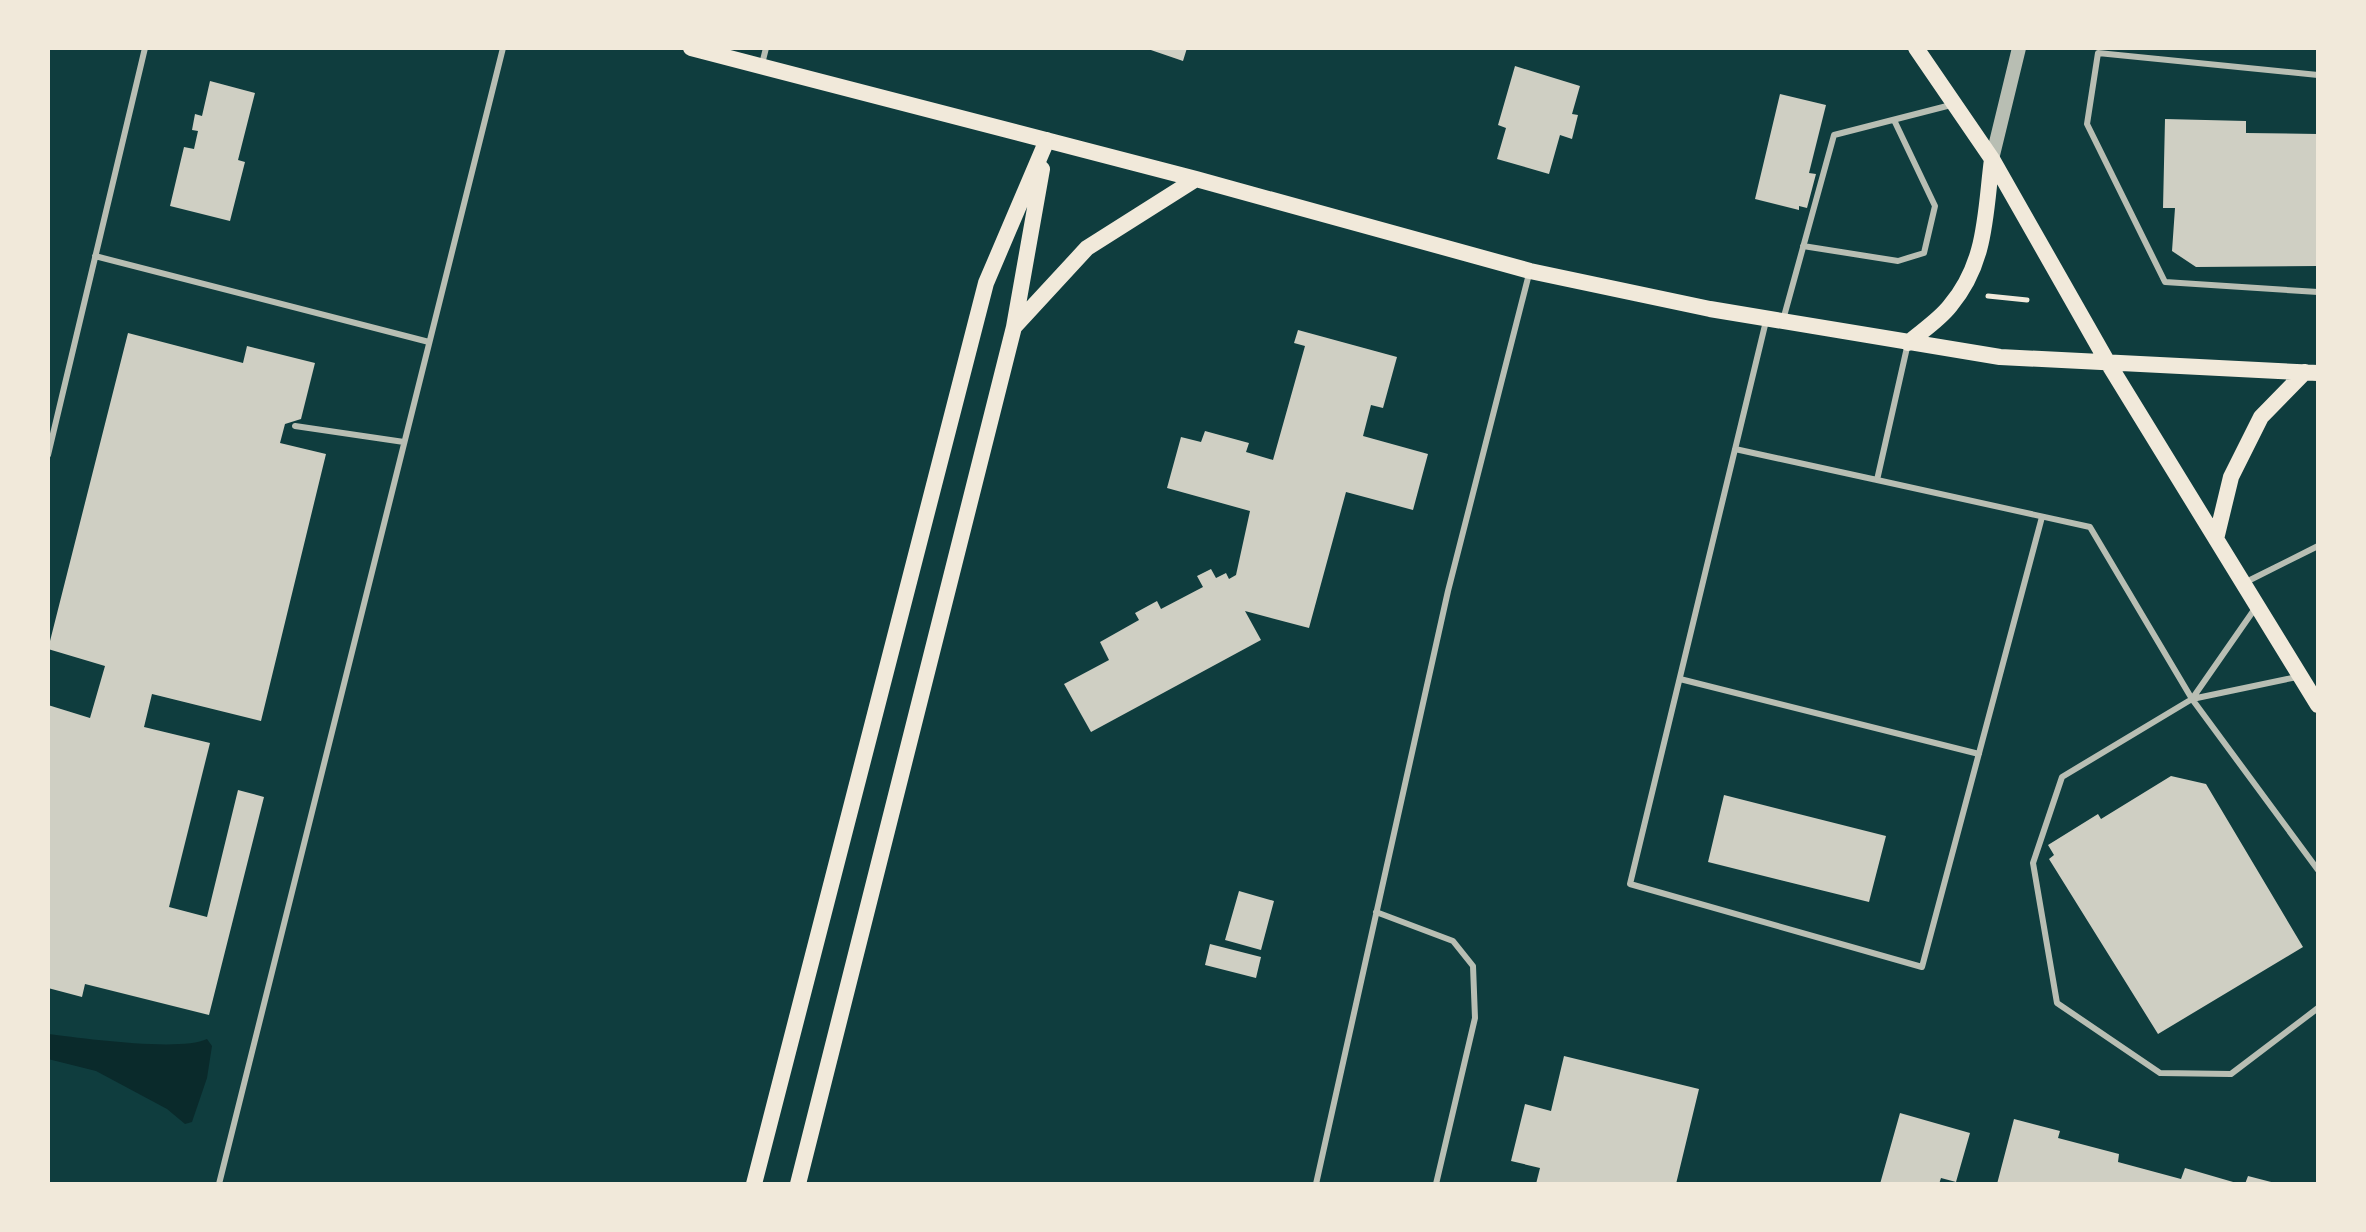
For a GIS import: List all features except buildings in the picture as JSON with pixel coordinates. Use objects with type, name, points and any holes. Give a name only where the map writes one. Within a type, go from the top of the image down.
[{"type":"main road","points":[[691,48],[1196,179],[1530,271],[1775,320],[2000,357],[2311,372]]},
{"type":"main road","points":[[1916,48],[1992,159],[2108,363],[2318,705]]},
{"type":"main road","points":[[798,1184],[1014,327],[1047,140]]},
{"type":"main road","points":[[754,1184],[986,283],[1047,140]]},
{"type":"main road","points":[[1908,343],[1949,308],[1969,280],[1981,250],[1992,159]]},
{"type":"main road","points":[[1014,327],[1087,248],[1196,179]]},
{"type":"main road","points":[[2216,539],[2231,477],[2261,417],[2311,372]]},
{"type":"street","points":[[1992,159],[2019,48]]},
{"type":"lane","points":[[48,455],[145,48]]},
{"type":"lane","points":[[219,1184],[503,48]]},
{"type":"lane","points":[[761,66],[766,48]]},
{"type":"lane","points":[[2318,75],[2098,53],[2087,124],[2165,282],[2318,292]]},
{"type":"lane","points":[[1955,104],[1834,135],[1803,246],[1775,320],[1735,449],[1630,884],[1922,967],[2042,517]]},
{"type":"lane","points":[[1803,246],[1898,261],[1924,253],[1935,206],[1894,120]]},
{"type":"lane","points":[[95,256],[429,342]]},
{"type":"lane","points":[[1316,1184],[1448,591],[1530,271]]},
{"type":"lane","points":[[1877,480],[1908,343]]},
{"type":"lane","points":[[295,426],[404,442]]},
{"type":"lane","points":[[1735,449],[2090,527],[2192,699],[2318,870]]},
{"type":"lane","points":[[2243,583],[2318,546]]},
{"type":"lane","points":[[2192,699],[2257,606]]},
{"type":"lane","points":[[2300,676],[2192,699],[2062,777],[2033,863],[2057,1003],[2160,1073],[2231,1074],[2318,1008]]},
{"type":"lane","points":[[1680,679],[1979,754]]},
{"type":"lane","points":[[1376,912],[1453,941],[1473,966],[1475,1018],[1436,1184]]},
{"type":"path","points":[[1988,296],[2027,300]]},
{"type":"water","points":[[48,1034],[154,1044],[194,1043],[207,1039],[212,1046],[207,1078],[192,1122],[185,1124],[167,1109],[96,1071],[48,1059]]}]
